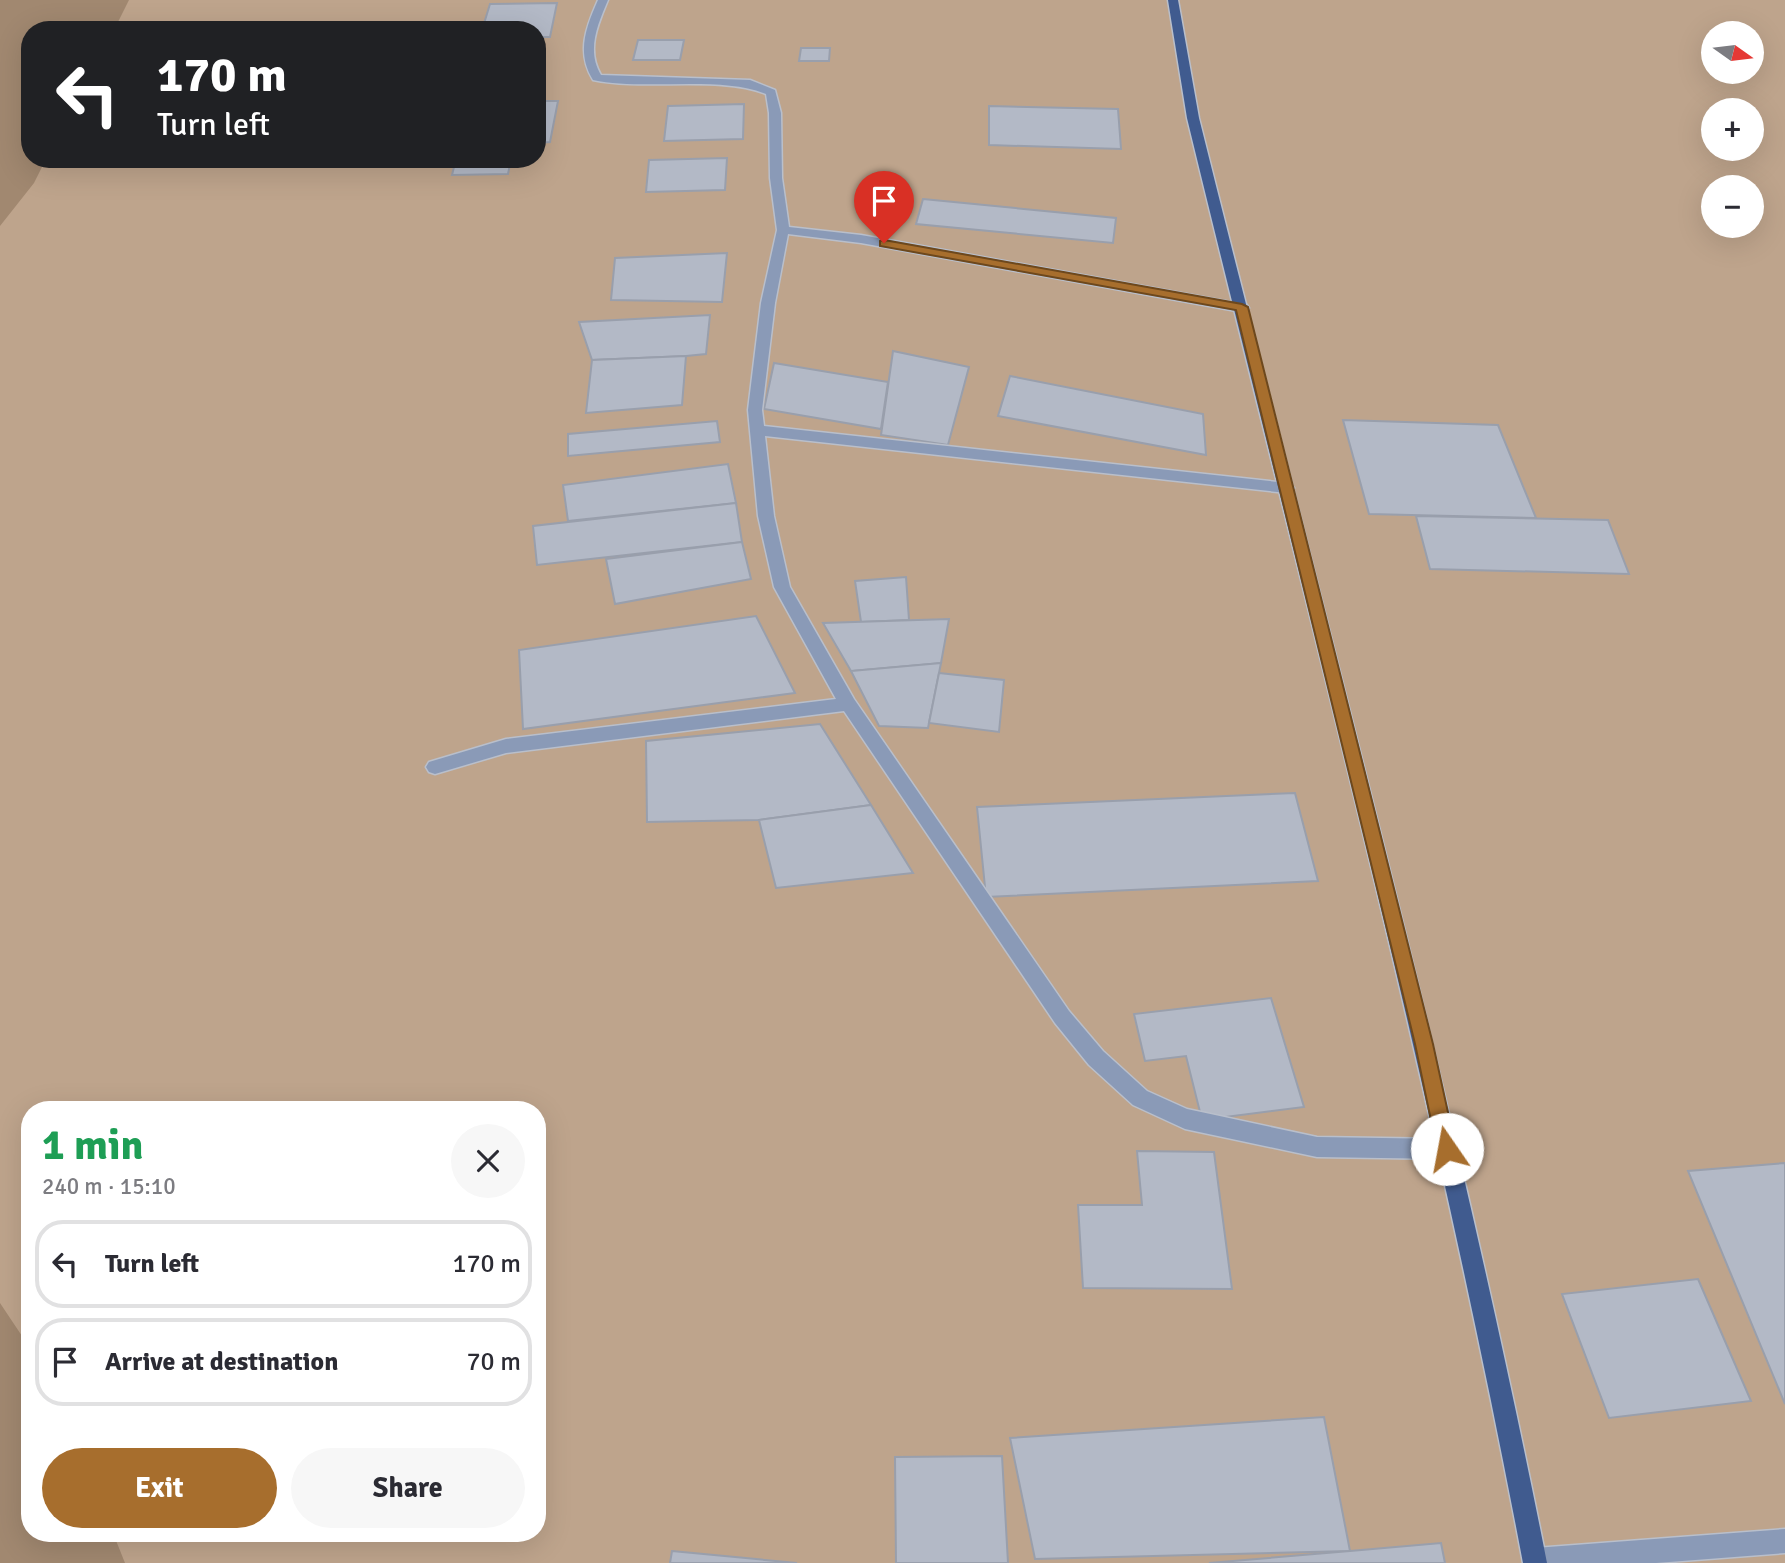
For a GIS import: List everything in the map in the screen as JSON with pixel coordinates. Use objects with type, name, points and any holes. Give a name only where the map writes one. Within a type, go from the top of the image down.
[{"type":"main road","points":[[1173,0],[1193,118],[1424,1044],[1495,1356],[1535,1562]]},
{"type":"street","points":[[603,0],[589,35],[588,65],[597,78],[750,83],[771,92],[775,113],[776,178],[783,230],[766,317],[755,410],[766,516],[782,587],[848,704],[1062,1017],[1096,1058],[1140,1098],[1185,1119],[1317,1147],[1447,1149]]},
{"type":"street","points":[[783,230],[861,239],[1242,307]]},
{"type":"street","points":[[757,430],[1287,488]]},
{"type":"street","points":[[435,767],[506,746],[848,704]]},
{"type":"street","points":[[1535,1562],[1785,1541]]},
{"type":"shaded area","points":[[0,0],[1785,0],[1785,1563],[0,1563]]},
{"type":"shaded area","points":[[0,0],[129,0],[118,21],[21,21],[21,168],[42,168],[34,183],[0,226]]},
{"type":"shaded area","points":[[0,1303],[21,1334],[21,1542],[117,1542],[125,1563],[0,1563]]},
{"type":"building","points":[[557,3],[550,37],[546,37],[546,21],[485,21],[490,4]]},
{"type":"building","points":[[638,40],[684,40],[680,60],[633,60]]},
{"type":"building","points":[[801,48],[830,48],[829,61],[799,61]]},
{"type":"building","points":[[546,101],[558,101],[550,142],[546,142]]},
{"type":"building","points":[[744,104],[743,139],[664,141],[668,106]]},
{"type":"building","points":[[989,106],[1118,109],[1121,149],[989,145]]},
{"type":"building","points":[[727,158],[725,190],[646,192],[649,160]]},
{"type":"building","points":[[454,168],[509,168],[508,174],[452,175]]},
{"type":"building","points":[[923,199],[1116,218],[1113,243],[916,224]]},
{"type":"building","points":[[727,253],[722,302],[611,300],[615,258]]},
{"type":"building","points":[[710,315],[706,354],[686,356],[592,360],[579,322]]},
{"type":"building","points":[[893,351],[969,367],[948,445],[881,435]]},
{"type":"building","points":[[686,356],[682,405],[586,413],[592,360]]},
{"type":"building","points":[[774,363],[888,382],[881,429],[764,409]]},
{"type":"building","points":[[1010,376],[1203,414],[1206,455],[998,416]]},
{"type":"building","points":[[1343,420],[1498,425],[1536,518],[1369,514]]},
{"type":"building","points":[[717,421],[720,442],[568,456],[568,434]]},
{"type":"building","points":[[728,464],[736,503],[568,521],[563,485]]},
{"type":"building","points":[[736,503],[742,542],[537,565],[533,526]]},
{"type":"building","points":[[1416,516],[1608,520],[1629,574],[1430,569]]},
{"type":"building","points":[[742,542],[751,579],[615,604],[606,559]]},
{"type":"building","points":[[906,577],[909,620],[861,622],[855,581]]},
{"type":"building","points":[[756,616],[795,693],[523,729],[519,650]]},
{"type":"building","points":[[949,619],[941,663],[851,671],[823,623]]},
{"type":"building","points":[[941,663],[928,728],[879,726],[851,671]]},
{"type":"building","points":[[939,673],[1004,680],[999,732],[929,723]]},
{"type":"building","points":[[820,724],[871,805],[759,820],[647,822],[646,741]]},
{"type":"building","points":[[1295,793],[1318,881],[986,897],[977,807]]},
{"type":"building","points":[[871,805],[913,873],[776,888],[759,820]]},
{"type":"building","points":[[1271,998],[1304,1107],[1202,1120],[1186,1056],[1145,1061],[1134,1014]]},
{"type":"building","points":[[1137,1151],[1214,1152],[1232,1289],[1083,1288],[1078,1205],[1142,1205]]},
{"type":"building","points":[[1785,1163],[1785,1404],[1688,1171]]},
{"type":"building","points":[[1698,1279],[1751,1401],[1609,1418],[1562,1294]]},
{"type":"building","points":[[1324,1417],[1350,1551],[1035,1559],[1010,1438]]},
{"type":"building","points":[[1002,1456],[1008,1563],[896,1563],[895,1457]]},
{"type":"building","points":[[1441,1543],[1445,1563],[1209,1563],[1350,1551]]},
{"type":"building","points":[[672,1551],[797,1563],[670,1563]]},
{"type":"route","points":[[884,243],[1242,307],[1424,1044],[1447,1149]]}]
